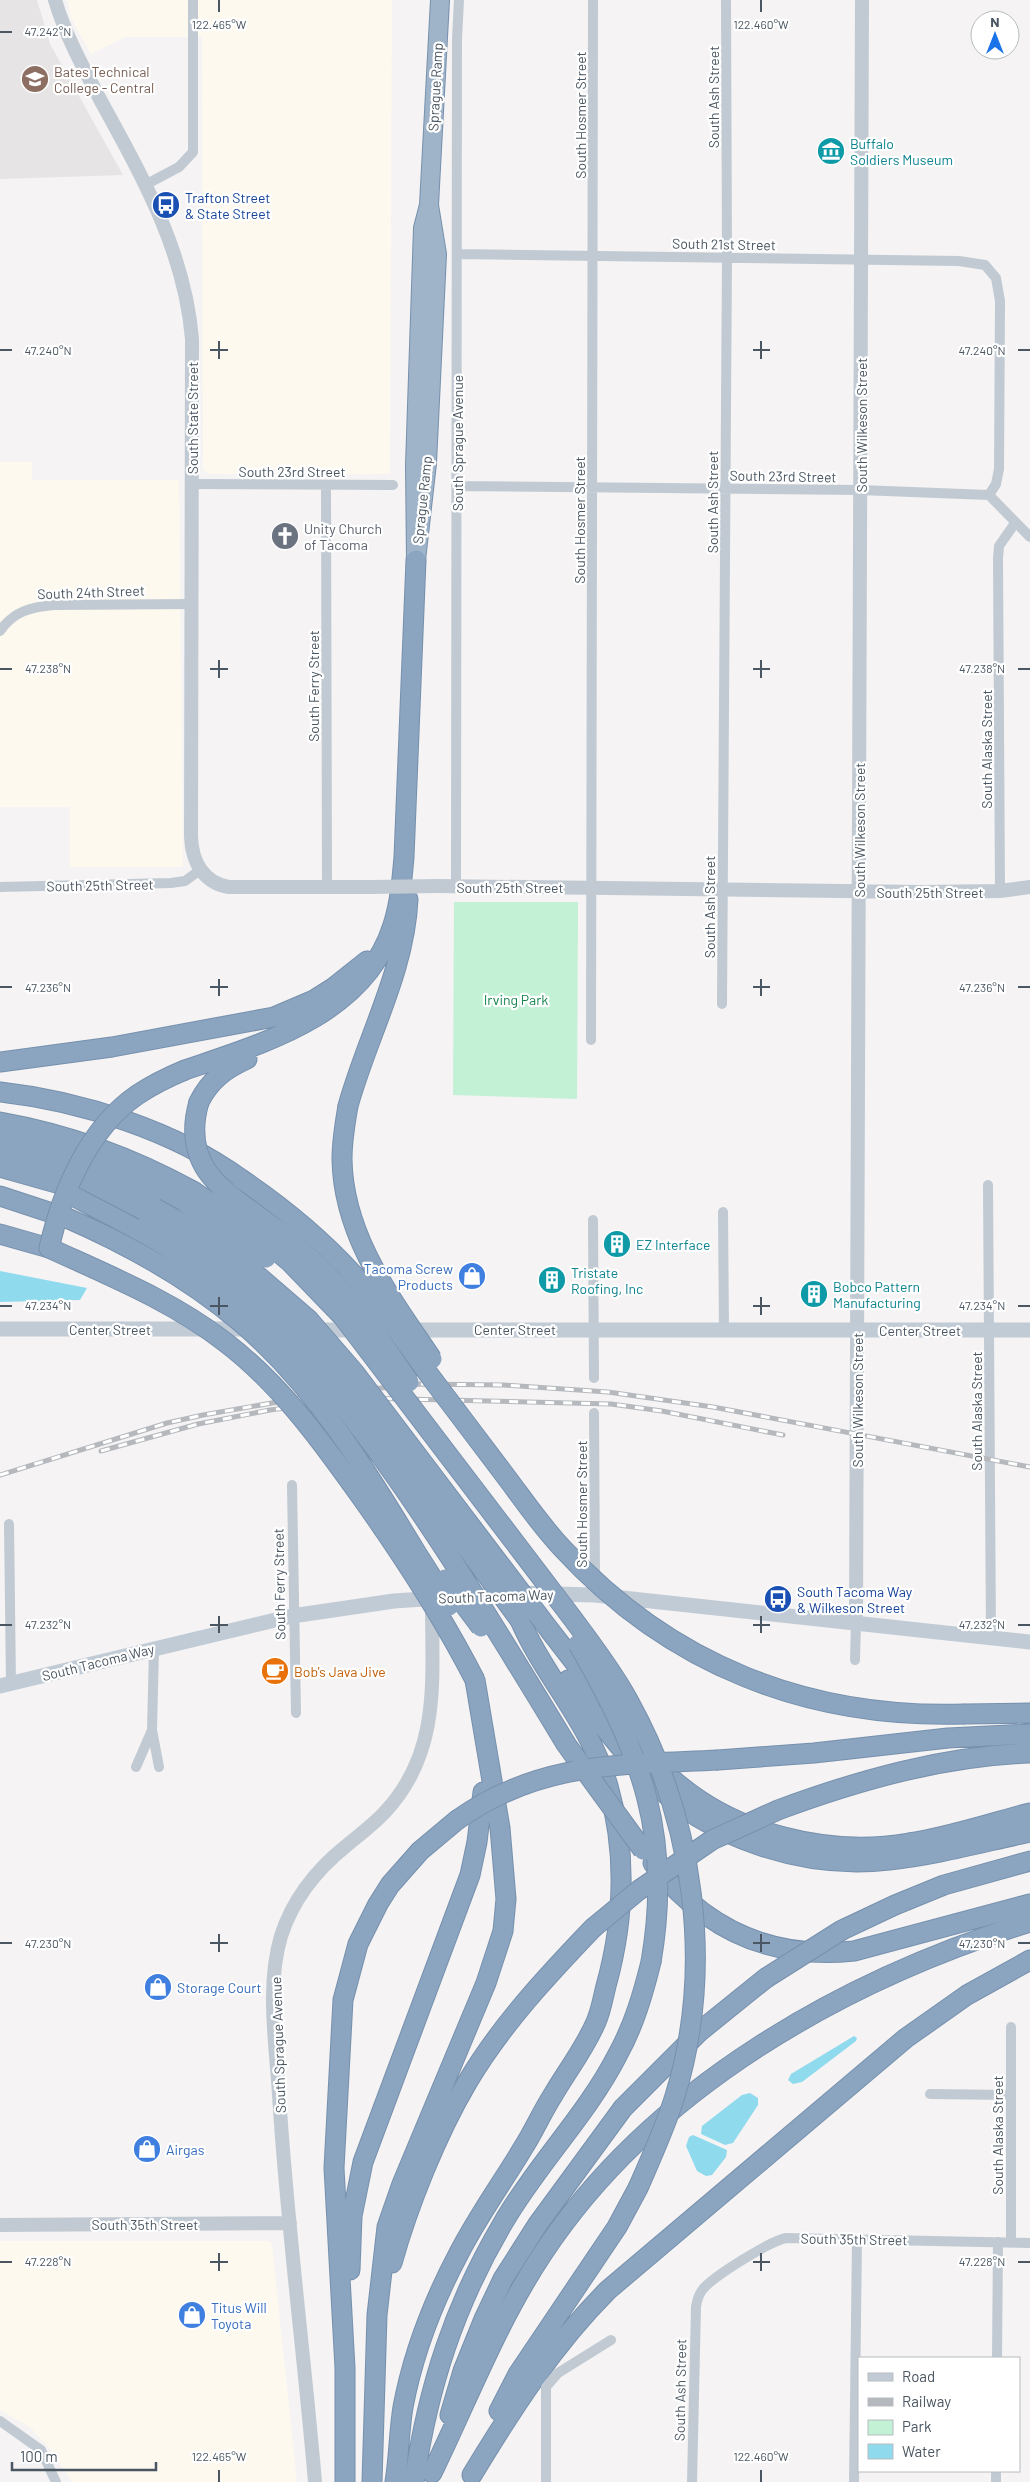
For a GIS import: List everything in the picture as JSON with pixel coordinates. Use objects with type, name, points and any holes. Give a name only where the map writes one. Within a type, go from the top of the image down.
[{"type":"highway","name":"Sprague Ramp","points":[[416,560],[415,465],[423,238],[429,205],[440,0]]},
{"type":"highway","points":[[416,560],[404,857],[400,895],[393,926],[373,966],[350,992],[338,1011],[317,1026],[224,1070],[210,1082],[199,1102],[194,1129],[200,1160],[219,1185],[288,1238],[353,1303],[456,1452],[465,1475]]},
{"type":"highway","points":[[404,857],[408,898],[404,937],[393,976],[357,1071],[348,1106],[342,1159],[344,1184],[355,1230],[385,1290],[442,1374],[488,1452]]},
{"type":"highway","points":[[0,1062],[112,1047],[274,1017],[314,1000],[334,988],[374,955],[393,926]]},
{"type":"highway","points":[[49,1248],[55,1224],[67,1193],[97,1134],[116,1113],[136,1096],[185,1070],[227,1056],[314,1019],[350,992]]},
{"type":"highway","points":[[0,1092],[72,1105],[130,1123],[181,1143],[241,1179],[292,1218],[354,1275],[562,1548],[623,1605],[662,1633],[747,1679],[810,1700],[887,1712],[934,1715],[1030,1713]]},
{"type":"highway","points":[[0,1122],[26,1127],[121,1156],[146,1166],[190,1197],[258,1251],[335,1325],[560,1616],[578,1644],[625,1734],[646,1792],[657,1855],[658,1900],[651,1962],[643,1994],[619,2054],[602,2082],[503,2222],[466,2295],[433,2382],[421,2435],[414,2482]]},
{"type":"highway","points":[[0,1136],[35,1143],[89,1159],[152,1185],[190,1197],[253,1231],[290,1262],[343,1317],[581,1630],[628,1699],[665,1781],[681,1838],[689,1876],[695,1948],[690,2021],[675,2096],[638,2188],[617,2227],[518,2374],[470,2478]]},
{"type":"highway","points":[[0,1153],[56,1167],[111,1188],[152,1215],[235,1276],[276,1310],[325,1359],[346,1384],[520,1620],[610,1734],[647,1777],[664,1792],[698,1816],[734,1835],[779,1851],[814,1858],[862,1862],[905,1858],[1030,1832]]},
{"type":"highway","points":[[0,1167],[88,1192],[196,1231],[243,1263],[308,1320],[354,1372],[630,1734],[672,1779],[713,1807],[757,1829],[796,1840],[816,1844],[886,1846],[929,1840],[1030,1813]]},
{"type":"highway","points":[[67,1193],[155,1240],[222,1286],[266,1322],[306,1362],[353,1419],[408,1494],[503,1639],[566,1744]]},
{"type":"highway","points":[[0,1196],[67,1218],[123,1243],[152,1260],[239,1321],[264,1344],[320,1407],[643,1850],[671,1885],[719,1925],[737,1934],[768,1944],[800,1952],[828,1953],[854,1951],[1030,1904]]},
{"type":"highway","points":[[0,1234],[49,1248],[142,1290],[178,1310],[226,1342],[287,1399],[312,1428],[408,1563],[449,1629],[475,1680]]},
{"type":"highway","points":[[372,2482],[377,2314],[387,2227],[402,2184],[486,1983],[503,1931],[506,1899],[498,1805],[489,1769],[475,1680],[468,1650],[450,1610],[382,1493]]},
{"type":"highway","points":[[395,2482],[400,2452],[403,2409],[411,2373],[438,2298],[459,2252],[523,2148],[596,2021],[614,1957],[620,1917],[619,1846],[608,1786],[588,1735],[528,1637],[520,1620]]},
{"type":"highway","points":[[346,2482],[345,2368],[334,2168],[340,2020],[346,1984],[358,1944],[390,1885],[420,1851],[456,1820],[486,1800],[521,1784],[574,1769],[814,1753],[948,1738],[1030,1734]]},
{"type":"highway","points":[[377,2314],[407,2218],[446,2122],[468,2080],[522,2006],[593,1928],[639,1890],[712,1840],[778,1810],[837,1788],[903,1771],[990,1755],[1030,1753]]},
{"type":"highway","points":[[345,2368],[352,2216],[363,2162],[470,1875],[477,1842],[483,1791],[489,1769]]},
{"type":"highway","points":[[430,2478],[463,2371],[484,2319],[504,2279],[538,2224],[623,2108],[699,2032],[766,1978],[842,1930],[944,1885],[1030,1861]]},
{"type":"highway","points":[[430,2478],[468,2398],[486,2353],[533,2268],[570,2215],[651,2128],[699,2088],[758,2047],[818,2012],[940,1952],[1030,1922]]},
{"type":"highway","points":[[470,2478],[511,2410],[547,2360],[586,2311],[608,2290],[906,2038],[966,1995],[1030,1960]]},
{"type":"main road","name":"Center Street","points":[[0,1329],[1030,1330]]},
{"type":"main road","name":"South Tacoma Way","points":[[6,1685],[292,1616],[385,1602],[516,1593],[595,1596],[856,1622],[1030,1642]]},
{"type":"street","name":"South State Street","points":[[55,0],[74,51],[145,184],[172,245],[181,272],[188,304],[192,339],[191,836],[193,854],[200,870]]},
{"type":"street","points":[[145,184],[179,166],[193,152],[193,0]]},
{"type":"street","name":"South Sprague Avenue","points":[[456,887],[457,39],[460,0]]},
{"type":"street","name":"South Hosmer Street","points":[[591,1040],[593,0]]},
{"type":"street","name":"South Ash Street","points":[[722,1004],[727,258],[726,0]]},
{"type":"street","name":"South Wilkeson Street","points":[[855,1660],[862,0]]},
{"type":"street","name":"South 21st Street","points":[[457,254],[959,260],[980,263],[989,268],[996,278],[1000,301],[999,469],[996,484],[989,494]]},
{"type":"street","name":"South 23rd Street","points":[[192,484],[393,485]]},
{"type":"street","name":"South Ferry Street","points":[[326,484],[327,887]]},
{"type":"street","name":"South 23rd Street","points":[[456,486],[860,490],[989,494]]},
{"type":"street","points":[[989,494],[1030,537]]},
{"type":"street","name":"South Alaska Street","points":[[1000,891],[999,546],[1015,523]]},
{"type":"street","name":"South 24th Street","points":[[0,630],[14,616],[35,607],[192,604]]},
{"type":"street","name":"South 25th Street","points":[[0,887],[172,883],[185,881],[200,870],[218,885],[229,887],[438,886],[859,892],[1000,891],[1030,887]]},
{"type":"street","name":"South Alaska Street","points":[[988,1185],[991,1638]]},
{"type":"street","points":[[723,1212],[724,1330]]},
{"type":"street","points":[[593,1220],[594,1378]]},
{"type":"street","name":"South Hosmer Street","points":[[594,1413],[595,1596]]},
{"type":"street","name":"South Ferry Street","points":[[292,1485],[292,1616],[296,1713]]},
{"type":"street","points":[[6,1685],[9,1524]]},
{"type":"street","name":"South Sprague Avenue","points":[[315,2482],[290,2223],[274,2008],[274,1973],[278,1951],[292,1911],[314,1875],[384,1813],[405,1786],[417,1763],[432,1711],[432,1598]]},
{"type":"street","points":[[154,1649],[152,1730],[159,1768]]},
{"type":"street","points":[[136,1767],[152,1730]]},
{"type":"street","name":"South Alaska Street","points":[[1011,2027],[1011,2242]]},
{"type":"street","points":[[930,2094],[1010,2094]]},
{"type":"street","name":"South 35th Street","points":[[0,2224],[290,2223]]},
{"type":"street","name":"South 35th Street","points":[[698,2298],[709,2284],[777,2240],[794,2237],[1030,2243]]},
{"type":"street","points":[[854,2482],[856,2239]]},
{"type":"street","points":[[997,2357],[998,2242]]},
{"type":"street","name":"South Ash Street","points":[[692,2482],[698,2298]]},
{"type":"street","points":[[546,2482],[546,2388],[558,2372],[611,2340]]},
{"type":"street","points":[[0,2420],[42,2450],[56,2482]]},
{"type":"shaded area","name":"Bates Technical College - Central","points":[[0,0],[37,0],[50,44],[123,175],[0,179]]},
{"type":"shaded area","points":[[67,0],[392,0],[390,474],[210,474],[203,470],[202,37],[125,37],[91,54],[71,18]]},
{"type":"shaded area","points":[[0,462],[32,462],[32,480],[179,480],[183,867],[70,867],[70,807],[0,807]]},
{"type":"shaded area","points":[[0,2241],[269,2241],[272,2245],[297,2482],[72,2482],[50,2449],[30,2427],[0,2410]]},
{"type":"green space","name":"Irving Park","points":[[454,902],[578,902],[577,1099],[453,1095]]},
{"type":"water","points":[[0,1271],[87,1288],[80,1300],[0,1302]]},
{"type":"water","points":[[854,2036],[857,2038],[856,2041],[802,2082],[793,2084],[788,2080],[791,2074]]},
{"type":"water","points":[[750,2093],[758,2098],[758,2105],[733,2143],[725,2145],[701,2134],[702,2126],[742,2095]]},
{"type":"water","points":[[693,2135],[727,2150],[726,2157],[712,2175],[706,2176],[697,2171],[686,2146],[689,2137]]},
{"type":"railway","points":[[0,1475],[167,1423],[203,1415],[324,1394],[420,1384],[504,1385],[608,1392],[713,1407],[1030,1467]]},
{"type":"railway","points":[[101,1451],[198,1424],[270,1410],[362,1398],[611,1404],[662,1411],[783,1435]]},
{"type":"place","name":"Bates Technical College - Central","points":[[35,79]]},
{"type":"place","name":"Buffalo Soldiers Museum","points":[[831,151]]},
{"type":"place","name":"Trafton Street & State Street","points":[[166,205]]},
{"type":"place","name":"Unity Church of Tacoma","points":[[285,536]]},
{"type":"place","name":"EZ Interface","points":[[617,1244]]},
{"type":"place","name":"Tacoma Screw Products","points":[[472,1276]]},
{"type":"place","name":"Tristate Roofing, Inc","points":[[552,1280]]},
{"type":"place","name":"Bobco Pattern Manufacturing","points":[[814,1294]]},
{"type":"place","name":"South Tacoma Way & Wilkeson Street","points":[[778,1599]]},
{"type":"place","name":"Bob's Java Jive","points":[[275,1671]]},
{"type":"place","name":"Storage Court","points":[[158,1987]]},
{"type":"place","name":"Airgas","points":[[147,2149]]},
{"type":"place","name":"Titus Will Toyota","points":[[192,2315]]}]
